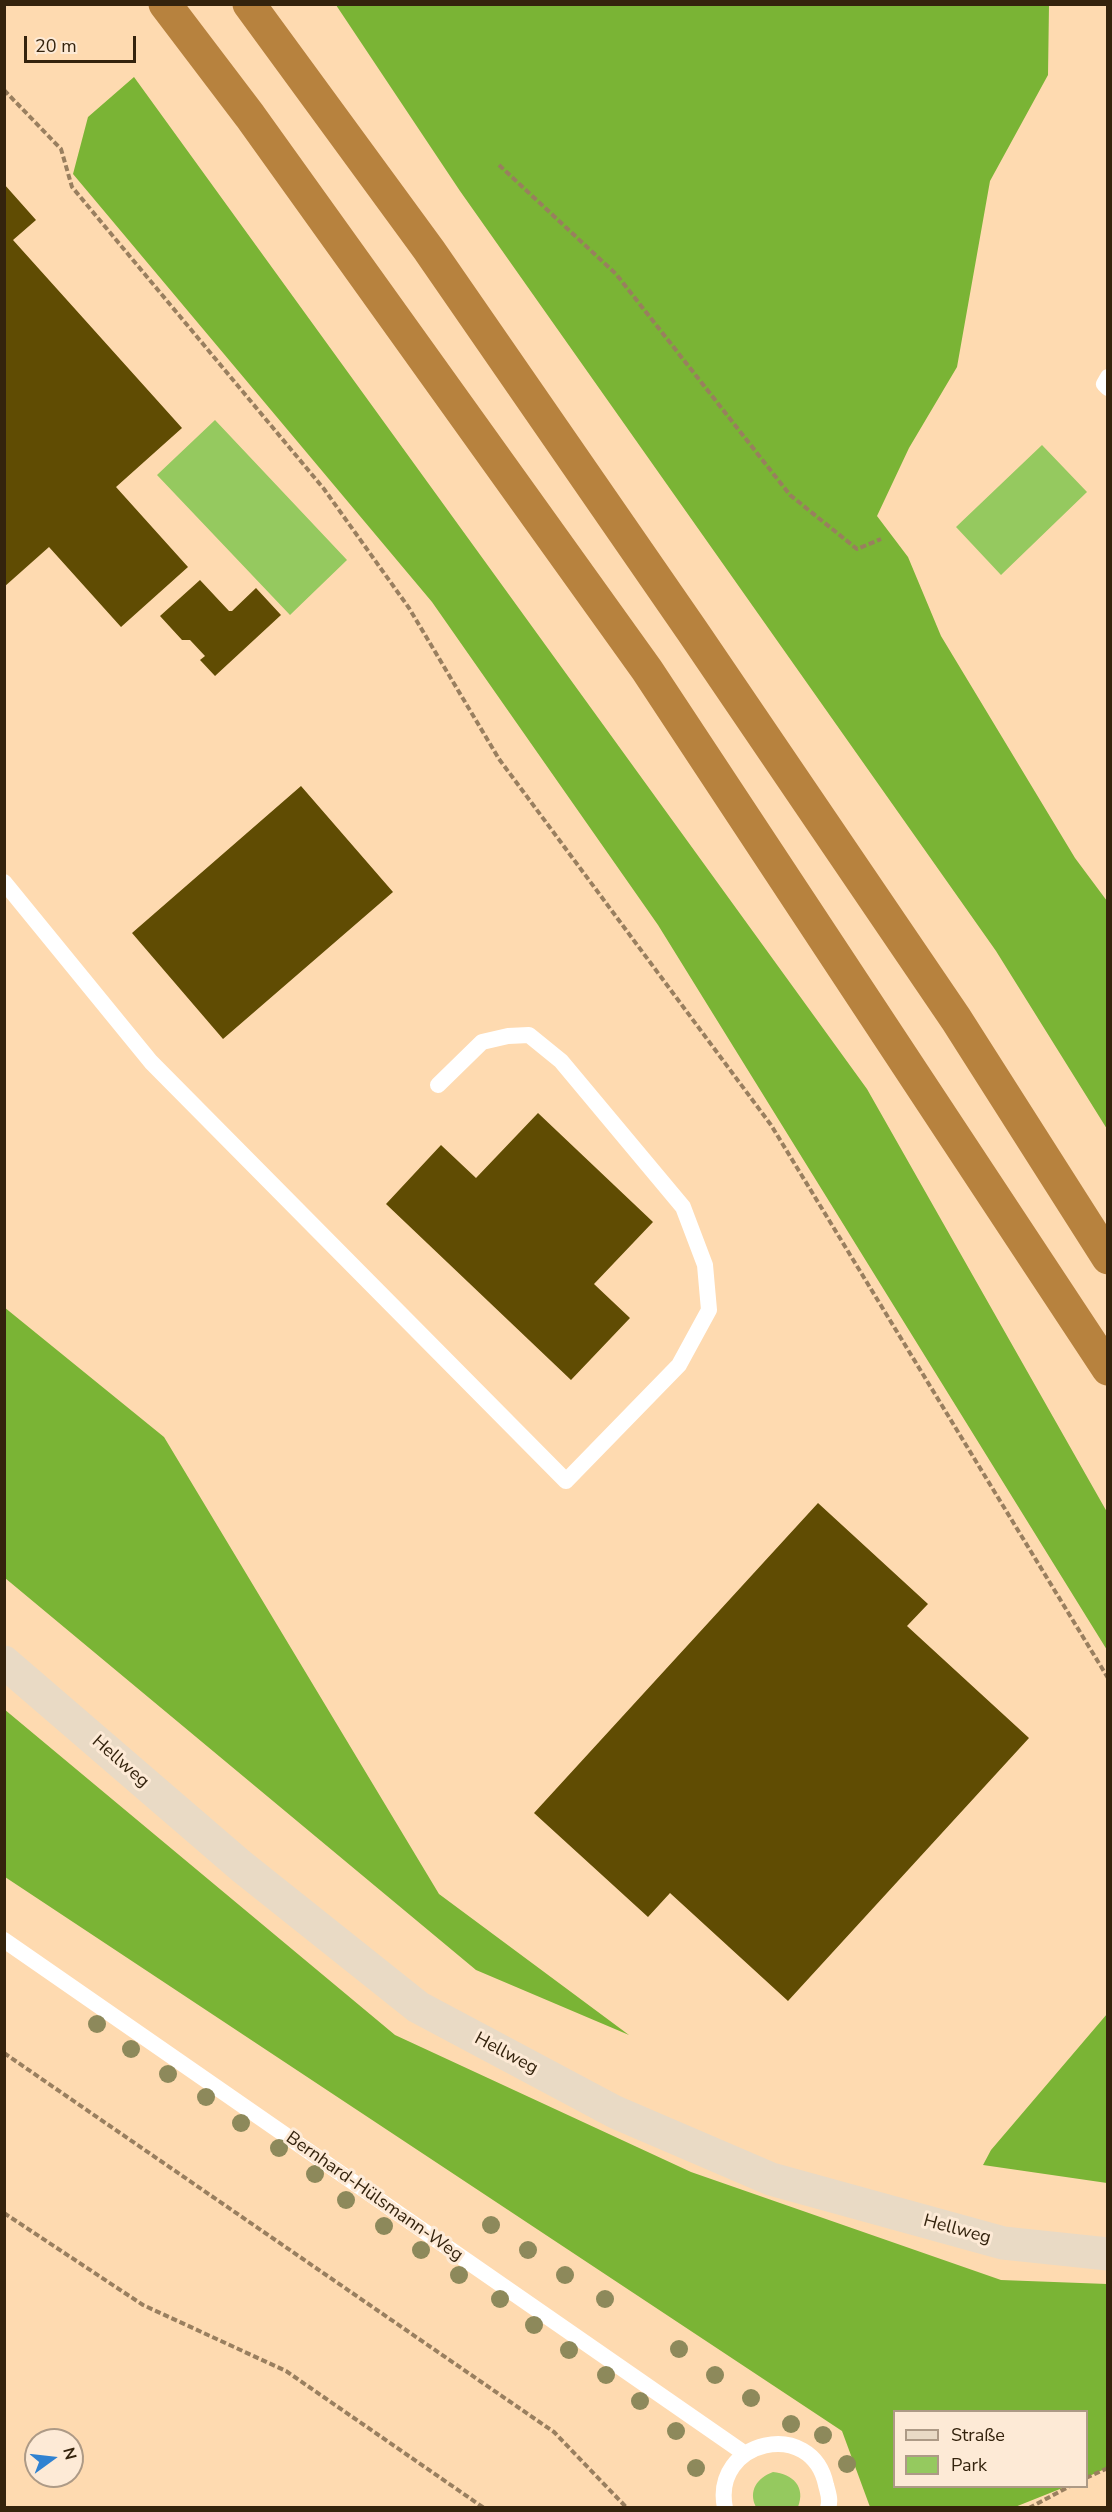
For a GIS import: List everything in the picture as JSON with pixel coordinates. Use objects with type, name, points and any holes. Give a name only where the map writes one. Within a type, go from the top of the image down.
[{"type":"highway","points":[[165,4],[250,116],[647,670],[1107,1370]]},
{"type":"highway","points":[[249,4],[429,250],[693,632],[956,1019],[1107,1258]]},
{"type":"street","name":"Hellweg","points":[[4,1662],[241,1866],[418,2007],[615,2112],[771,2179],[1004,2243],[1107,2254]]},
{"type":"lane","points":[[1107,377],[1104,384],[1107,388]]},
{"type":"lane","points":[[4,882],[151,1062],[566,1481],[679,1365],[709,1310],[705,1265],[683,1207],[561,1061],[529,1035],[508,1035],[482,1042],[438,1085]]},
{"type":"lane","name":"Bernhard-Hülsmann-Weg","points":[[4,1940],[744,2453]]},
{"type":"lane","points":[[725,2508],[727,2477],[744,2453],[768,2443],[792,2446],[813,2456],[825,2480],[830,2503],[828,2508]]},
{"type":"path","points":[[4,90],[61,149],[72,187],[324,489],[409,608],[499,759],[771,1125],[1107,1678]]},
{"type":"path","points":[[499,165],[616,274],[790,495],[857,549],[881,538]]},
{"type":"path","points":[[4,2053],[554,2432],[627,2508]]},
{"type":"path","points":[[4,2213],[143,2305],[286,2371],[484,2508]]},
{"type":"path","points":[[1088,2477],[1107,2468]]},
{"type":"path","points":[[1029,2508],[1069,2488]]},
{"type":"green space","points":[[336,5],[1049,5],[1048,75],[990,181],[957,367],[909,448],[877,516],[908,557],[941,636],[1075,858],[1107,901],[1107,1129],[996,951],[460,191]]},
{"type":"green space","points":[[134,77],[867,1089],[1107,1512],[1107,1650],[658,925],[432,602],[73,174],[88,117]]},
{"type":"green space","points":[[215,420],[347,560],[290,615],[157,475]]},
{"type":"green space","points":[[1042,445],[1087,492],[1001,575],[956,527]]},
{"type":"green space","points":[[4,1307],[164,1437],[439,1894],[629,2035],[476,1970],[5,1578]]},
{"type":"green space","points":[[4,1709],[395,2035],[691,2172],[1001,2280],[1107,2284],[1107,2468],[1088,2477],[1088,2410],[893,2410],[893,2488],[1062,2488],[1015,2507],[870,2507],[842,2431],[5,1877]]},
{"type":"green space","points":[[1107,2014],[1107,2183],[983,2165],[991,2150]]},
{"type":"green space","points":[[773,2472],[780,2473],[796,2483],[800,2493],[798,2507],[756,2507],[753,2496],[758,2481]]},
{"type":"building","points":[[4,184],[36,220],[13,240],[182,428],[116,487],[188,567],[121,627],[49,547],[4,587]]},
{"type":"building","points":[[200,580],[229,611],[232,611],[256,588],[281,615],[215,676],[200,660],[205,656],[190,640],[182,640],[160,616]]},
{"type":"building","points":[[301,786],[393,892],[223,1039],[132,933]]},
{"type":"building","points":[[538,1113],[653,1222],[594,1284],[630,1318],[571,1380],[386,1204],[441,1145],[476,1178]]},
{"type":"building","points":[[818,1503],[928,1604],[907,1626],[1029,1738],[788,2001],[670,1893],[648,1917],[534,1813]]}]
